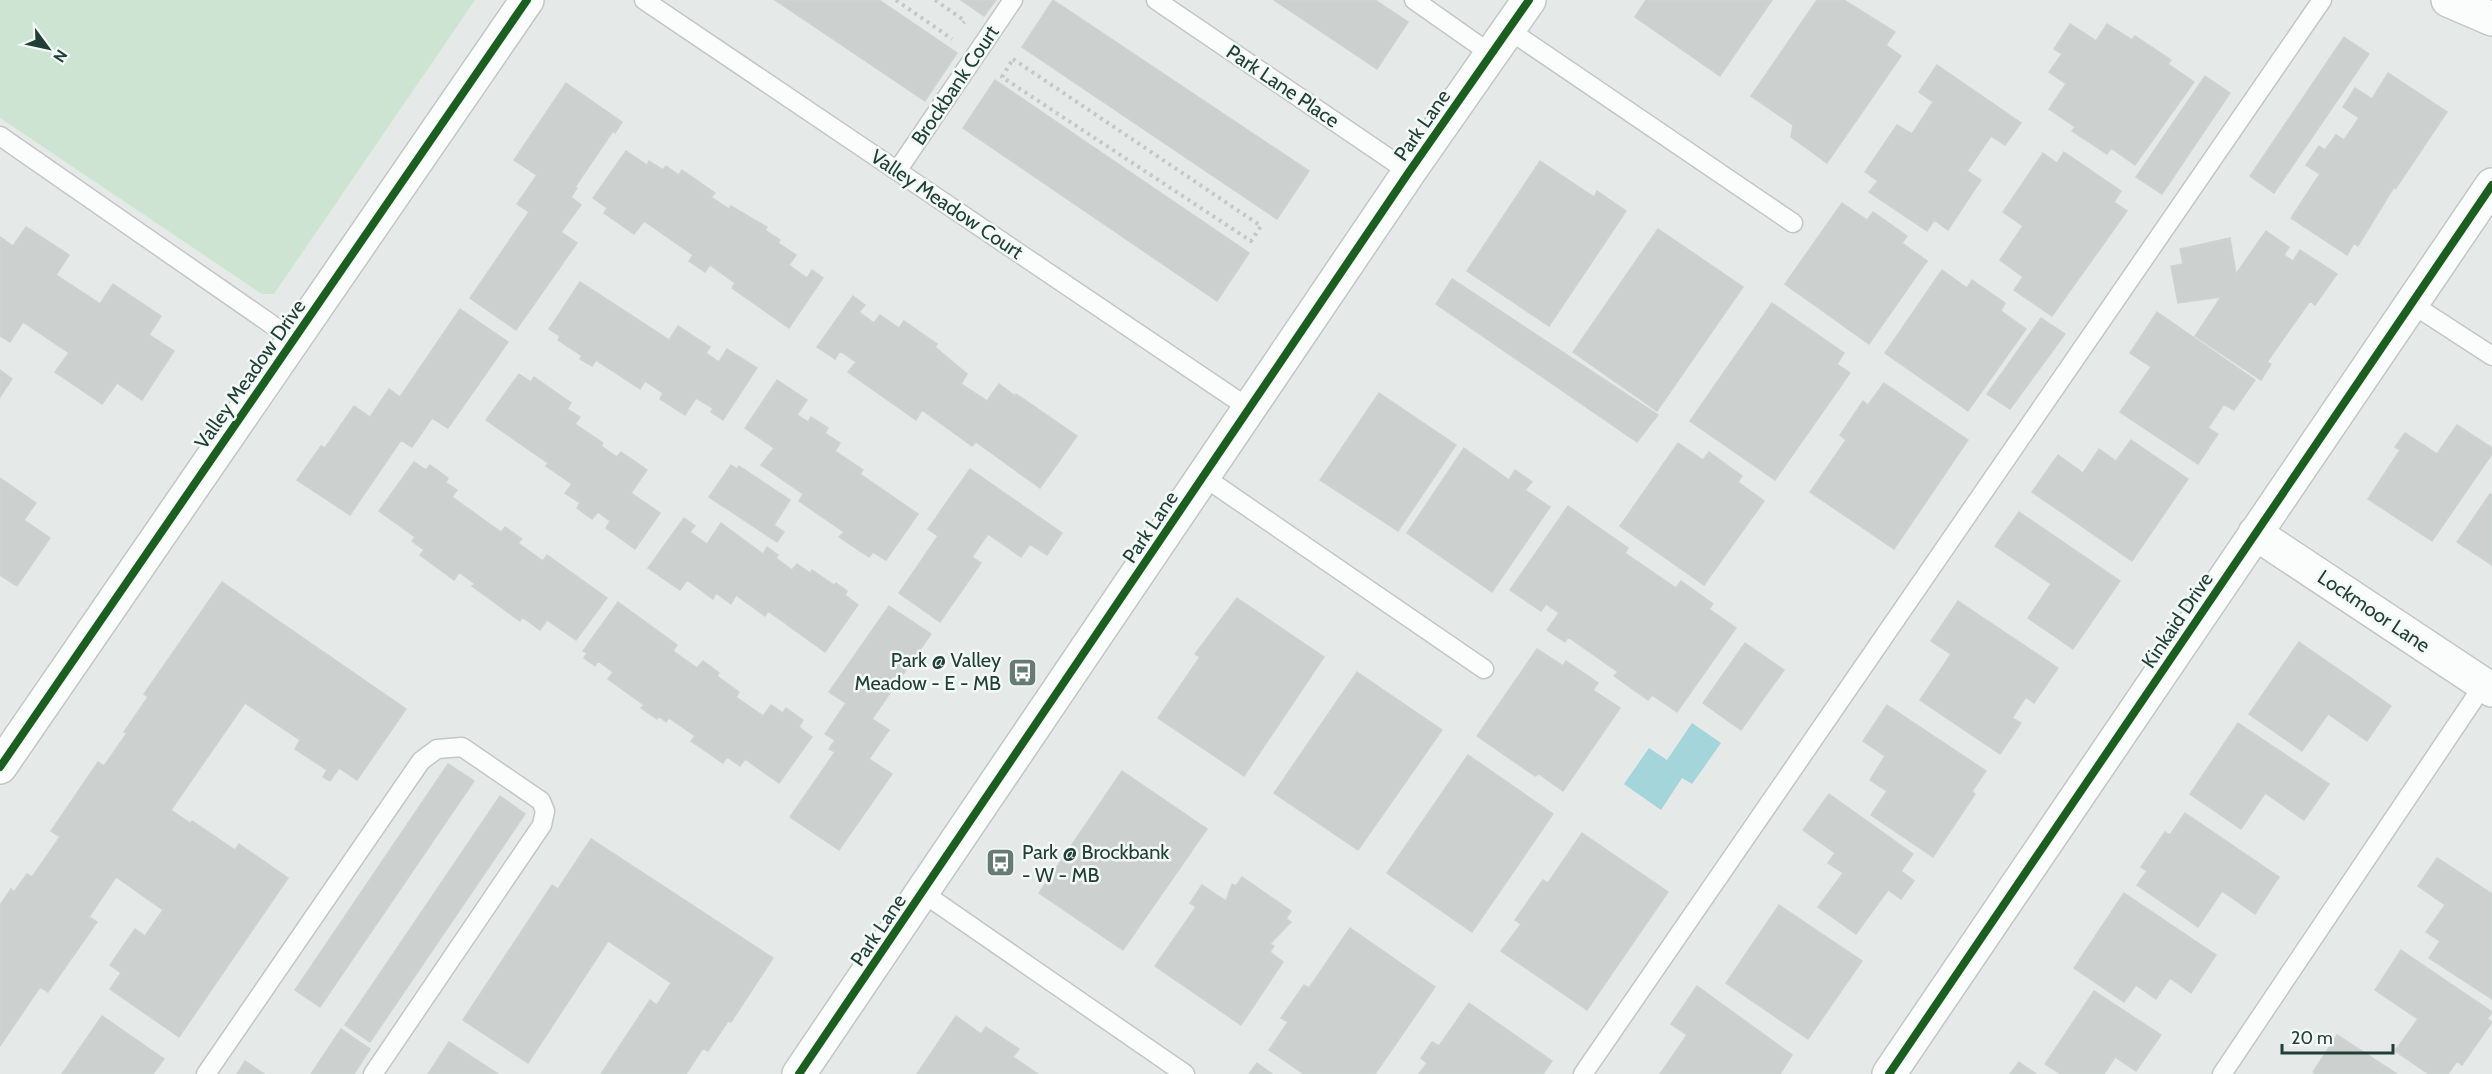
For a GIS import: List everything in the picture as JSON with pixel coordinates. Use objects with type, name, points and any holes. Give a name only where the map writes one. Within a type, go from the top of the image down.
[{"type":"street","name":"Valley Meadow Drive","points":[[0,766],[528,0]]},
{"type":"street","name":"Park Lane","points":[[799,1074],[1409,172],[1529,0]]},
{"type":"street","points":[[2448,0],[2492,19]]},
{"type":"street","name":"Kinkaid Drive","points":[[1889,1074],[2492,185]]},
{"type":"street","name":"Lockmoor Lane","points":[[2255,533],[2488,687]]},
{"type":"lane","name":"Valley Meadow Court","points":[[644,0],[1250,409]]},
{"type":"lane","name":"Brockbank Court","points":[[897,171],[1013,0]]},
{"type":"lane","name":"Park Lane Place","points":[[1156,0],[1409,172]]},
{"type":"lane","points":[[1414,0],[1500,42],[1793,223]]},
{"type":"lane","points":[[1583,1074],[2322,0]]},
{"type":"lane","points":[[0,136],[294,340]]},
{"type":"lane","points":[[2412,303],[2492,356]]},
{"type":"lane","points":[[1204,477],[1484,669]]},
{"type":"lane","points":[[2222,1074],[2488,687]]},
{"type":"lane","points":[[206,1074],[421,761],[437,749],[462,747],[542,801],[545,811],[542,825],[373,1074]]},
{"type":"lane","points":[[923,893],[1185,1074]]},
{"type":"path","points":[[896,0],[952,39],[957,31]]},
{"type":"path","points":[[935,0],[965,21],[961,26]]},
{"type":"path","points":[[1014,59],[1261,226],[1251,241],[1002,77],[1014,59]]},
{"type":"green space","points":[[0,0],[475,0],[274,294],[262,294],[0,118]]},
{"type":"water","points":[[1692,723],[1721,743],[1692,784],[1682,778],[1661,810],[1624,784],[1649,748],[1667,760]]},
{"type":"building","points":[[775,0],[879,0],[957,53],[925,101]]},
{"type":"building","points":[[961,0],[996,0],[984,16]]},
{"type":"building","points":[[1053,0],[1309,171],[1277,219],[1022,47]]},
{"type":"building","points":[[1274,0],[1375,0],[1408,22],[1377,69]]},
{"type":"building","points":[[1646,0],[1772,0],[1720,76],[1635,17]]},
{"type":"building","points":[[1817,0],[1844,0],[1895,32],[1886,45],[1901,56],[1827,163],[1791,137],[1793,125],[1751,96]]},
{"type":"building","points":[[2070,24],[2096,41],[2107,24],[2132,40],[2135,36],[2171,60],[2168,64],[2194,82],[2135,165],[2111,148],[2107,154],[2072,131],[2075,127],[2049,109],[2066,84],[2049,72],[2062,54],[2054,49]]},
{"type":"building","points":[[2344,37],[2369,54],[2274,193],[2250,176]]},
{"type":"building","points":[[1937,65],[2021,123],[2005,145],[1991,136],[1967,171],[1981,180],[1948,230],[1934,220],[1927,231],[1869,192],[1878,181],[1865,172],[1897,125],[1912,134],[1933,102],[1919,92]]},
{"type":"building","points":[[2388,73],[2447,112],[2396,188],[2394,187],[2358,246],[2354,243],[2347,255],[2291,218],[2320,174],[2306,165],[2319,146],[2325,150],[2336,135],[2344,140],[2359,118],[2343,107],[2355,88],[2372,99]]},
{"type":"building","points":[[2205,76],[2230,93],[2162,194],[2136,177]]},
{"type":"building","points":[[995,80],[1249,253],[1217,301],[963,128]]},
{"type":"building","points":[[566,83],[622,122],[615,133],[613,131],[575,187],[577,188],[571,197],[581,205],[561,232],[577,243],[516,330],[470,298],[529,212],[517,204],[537,175],[514,160]]},
{"type":"building","points":[[626,151],[647,165],[649,161],[663,170],[666,166],[679,175],[682,170],[715,193],[711,197],[729,209],[731,206],[767,227],[765,230],[780,240],[778,243],[796,255],[789,265],[807,278],[812,270],[823,278],[789,328],[732,288],[735,283],[710,265],[705,272],[689,261],[693,255],[644,221],[634,234],[604,213],[607,208],[593,198]]},
{"type":"building","points":[[2064,152],[2121,191],[2114,202],[2127,211],[2052,316],[2014,290],[2023,277],[2000,260],[2023,226],[2003,212],[2043,153],[2057,163]]},
{"type":"building","points":[[1540,161],[1594,197],[1597,191],[1626,211],[1549,326],[1467,271]]},
{"type":"building","points":[[1842,203],[1867,220],[1873,212],[1907,236],[1902,243],[1927,261],[1869,344],[1785,284]]},
{"type":"building","points":[[26,227],[69,255],[56,275],[100,304],[113,284],[161,316],[149,335],[174,351],[142,400],[117,383],[102,404],[55,372],[69,353],[23,322],[10,342],[0,336],[0,237],[13,246]]},
{"type":"building","points":[[1658,229],[1743,287],[1657,411],[1573,352]]},
{"type":"building","points":[[2266,231],[2289,247],[2284,255],[2293,261],[2300,250],[2337,274],[2315,305],[2310,301],[2267,362],[2271,364],[2261,380],[2195,336],[2221,297],[2178,303],[2171,266],[2183,264],[2180,249],[2230,238],[2236,274]]},
{"type":"building","points":[[1942,270],[1967,288],[1972,280],[2005,303],[2001,311],[2026,329],[1968,411],[1885,353]]},
{"type":"building","points":[[1452,279],[1658,415],[1637,442],[1436,304]]},
{"type":"building","points":[[580,282],[669,340],[678,326],[710,347],[706,353],[719,362],[727,349],[757,368],[723,420],[711,412],[713,408],[696,398],[685,415],[660,399],[663,393],[645,381],[640,389],[596,360],[592,366],[580,359],[582,356],[558,340],[560,336],[549,329]]},
{"type":"building","points":[[853,296],[865,305],[859,312],[874,323],[880,315],[899,328],[904,321],[937,344],[935,347],[967,374],[961,384],[987,401],[999,384],[1077,436],[1040,488],[976,442],[972,446],[922,410],[916,420],[848,372],[856,362],[840,351],[835,359],[817,347]]},
{"type":"building","points":[[1772,303],[1844,353],[1837,364],[1850,373],[1775,480],[1690,421]]},
{"type":"building","points":[[460,309],[508,342],[448,428],[432,418],[412,447],[401,440],[350,515],[297,480],[321,446],[325,448],[354,406],[370,417],[389,389],[400,397]]},
{"type":"building","points":[[2157,312],[2255,380],[2234,410],[2224,404],[2208,428],[2218,434],[2198,464],[2120,412],[2151,367],[2130,353]]},
{"type":"building","points":[[2041,318],[2065,334],[2010,409],[1987,394]]},
{"type":"building","points":[[0,370],[12,379],[0,397]]},
{"type":"building","points":[[519,374],[531,382],[534,377],[571,403],[567,409],[580,417],[575,424],[603,443],[601,446],[617,457],[621,452],[647,470],[631,493],[660,513],[635,549],[606,528],[610,521],[598,512],[592,519],[577,508],[580,503],[565,493],[572,484],[546,466],[548,463],[486,420]]},
{"type":"building","points":[[777,380],[807,400],[797,415],[808,422],[811,417],[828,428],[825,433],[840,443],[835,451],[863,470],[860,474],[918,514],[886,560],[873,552],[869,557],[839,537],[844,532],[799,501],[803,494],[761,465],[774,448],[745,428]]},
{"type":"building","points":[[1884,383],[1968,440],[1894,549],[1810,492],[1846,440],[1840,435],[1863,401],[1868,405]]},
{"type":"building","points":[[1379,393],[1456,445],[1398,531],[1320,480]]},
{"type":"building","points":[[2457,425],[2492,448],[2492,454],[2432,541],[2368,499],[2400,450],[2395,447],[2405,433],[2437,454]]},
{"type":"building","points":[[2131,440],[2188,479],[2132,561],[2032,492],[2058,455],[2083,473],[2099,449],[2116,461]]},
{"type":"building","points":[[1678,443],[1703,460],[1709,452],[1742,476],[1738,482],[1764,501],[1704,585],[1620,526]]},
{"type":"building","points":[[1464,448],[1509,480],[1515,470],[1532,482],[1525,490],[1550,507],[1492,592],[1407,533]]},
{"type":"building","points":[[414,462],[426,470],[430,465],[448,478],[446,483],[457,490],[452,497],[501,532],[505,527],[522,539],[518,543],[543,561],[547,555],[607,598],[576,640],[547,620],[540,630],[522,617],[520,621],[472,586],[475,584],[459,572],[454,580],[420,555],[424,550],[412,541],[415,537],[379,511]]},
{"type":"building","points":[[731,465],[737,469],[739,466],[790,500],[774,525],[784,532],[777,542],[709,497]]},
{"type":"building","points":[[970,469],[1062,533],[1047,555],[1030,544],[1021,557],[988,534],[972,557],[981,563],[940,622],[899,593],[938,536],[928,529]]},
{"type":"building","points":[[0,478],[36,503],[24,520],[50,538],[17,586],[0,575]]},
{"type":"building","points":[[2490,494],[2492,495],[2492,565],[2457,542]]},
{"type":"building","points":[[1568,506],[1628,548],[1625,553],[1676,588],[1681,581],[1713,604],[1709,609],[1736,628],[1677,712],[1652,695],[1648,700],[1614,676],[1618,672],[1568,637],[1565,642],[1547,630],[1559,613],[1546,604],[1541,611],[1510,590]]},
{"type":"building","points":[[2019,512],[2120,581],[2073,649],[2028,618],[2051,584],[1995,546]]},
{"type":"building","points":[[684,518],[695,526],[690,532],[707,544],[721,523],[763,554],[767,547],[778,555],[776,558],[792,570],[797,564],[810,573],[812,570],[834,585],[836,583],[847,591],[845,595],[858,605],[825,652],[768,611],[765,616],[736,595],[731,604],[716,593],[713,599],[687,580],[680,590],[648,568]]},
{"type":"building","points":[[222,582],[406,709],[357,780],[339,768],[330,781],[323,777],[327,770],[295,749],[300,740],[245,703],[171,810],[190,823],[192,821],[235,850],[239,844],[288,878],[179,1037],[110,989],[121,973],[110,965],[135,929],[145,936],[163,910],[116,877],[89,917],[97,922],[48,992],[40,987],[0,1046],[0,905],[11,889],[14,892],[27,874],[32,877],[60,837],[51,831],[98,762],[104,766],[127,733],[124,732],[148,697],[144,694]]},
{"type":"building","points":[[1237,598],[1324,657],[1244,776],[1158,718],[1200,657],[1195,654]]},
{"type":"building","points":[[1958,601],[2058,668],[2034,703],[2026,697],[2012,718],[2021,723],[2000,754],[1920,700],[1951,654],[1931,641]]},
{"type":"building","points":[[618,602],[677,645],[673,651],[697,668],[703,661],[719,673],[717,676],[739,692],[736,697],[763,716],[771,705],[783,713],[786,708],[803,720],[799,727],[812,737],[779,783],[745,759],[740,766],[727,757],[723,763],[691,741],[695,736],[669,718],[666,722],[659,716],[657,719],[641,708],[644,705],[608,679],[613,672],[598,661],[595,666],[584,658],[587,653],[583,651]]},
{"type":"building","points":[[889,606],[931,634],[872,719],[889,730],[869,759],[892,774],[839,850],[790,817],[835,752],[829,749],[835,740],[825,734],[846,703],[829,692]]},
{"type":"building","points":[[2299,642],[2391,706],[2367,741],[2328,714],[2302,751],[2249,714]]},
{"type":"building","points":[[1745,643],[1784,670],[1741,730],[1703,703]]},
{"type":"building","points":[[1537,649],[1563,666],[1566,661],[1598,683],[1593,690],[1620,708],[1563,791],[1539,774],[1535,776],[1477,736]]},
{"type":"building","points":[[1357,672],[1442,730],[1358,850],[1274,793]]},
{"type":"building","points":[[1887,705],[1986,771],[1972,791],[1975,794],[1933,857],[1871,815],[1887,791],[1870,780],[1885,756],[1863,741]]},
{"type":"building","points":[[2238,723],[2329,784],[2304,820],[2265,793],[2241,829],[2190,794]]},
{"type":"building","points":[[1468,755],[1553,814],[1472,932],[1387,873]]},
{"type":"building","points":[[448,764],[474,781],[320,1007],[295,990]]},
{"type":"building","points":[[1122,771],[1207,829],[1123,950],[1039,893]]},
{"type":"building","points":[[1829,794],[1913,854],[1901,871],[1914,881],[1901,899],[1888,890],[1856,934],[1818,907],[1843,873],[1828,863],[1835,853],[1803,830]]},
{"type":"building","points":[[500,796],[525,814],[370,1042],[345,1025]]},
{"type":"building","points":[[2185,813],[2279,877],[2255,914],[2222,891],[2198,927],[2137,885],[2147,871],[2141,867],[2165,832],[2170,835]]},
{"type":"building","points":[[1582,833],[1668,892],[1587,1010],[1501,951],[1521,924],[1515,920],[1543,880],[1548,883]]},
{"type":"building","points":[[591,839],[773,958],[731,1022],[728,1021],[708,1051],[703,1048],[686,1074],[601,1074],[650,1000],[657,1005],[671,983],[608,941],[528,1063],[463,1020],[552,885],[558,889]]},
{"type":"building","points":[[2437,858],[2492,894],[2492,999],[2429,958],[2440,941],[2426,932],[2445,905],[2418,886]]},
{"type":"building","points":[[1242,877],[1291,911],[1286,919],[1291,922],[1270,944],[1274,946],[1270,952],[1283,962],[1241,1025],[1155,966],[1196,907],[1190,903],[1202,885],[1226,901],[1232,884],[1236,886]]},
{"type":"building","points":[[2124,893],[2216,955],[2191,993],[2170,978],[2156,999],[2136,985],[2124,1002],[2074,968]]},
{"type":"building","points":[[1779,905],[1862,961],[1808,1039],[1726,983]]},
{"type":"building","points":[[1350,928],[1435,987],[1375,1074],[1304,1074],[1269,1050],[1288,1022],[1281,1018],[1304,985],[1309,988]]},
{"type":"building","points":[[2401,950],[2492,1012],[2487,1019],[2492,1022],[2462,1065],[2457,1061],[2448,1074],[2429,1074],[2395,1051],[2418,1019],[2375,990]]},
{"type":"building","points":[[1697,986],[1792,1055],[1780,1074],[1660,1074],[1687,1035],[1671,1024]]},
{"type":"building","points":[[2094,991],[2161,1035],[2136,1071],[2115,1057],[2104,1074],[2061,1074],[2045,1064]]},
{"type":"building","points":[[1469,1003],[1552,1061],[1543,1074],[1419,1074],[1427,1063],[1421,1058],[1432,1042],[1439,1046]]},
{"type":"building","points":[[102,1016],[164,1059],[153,1074],[62,1074]]},
{"type":"building","points":[[956,1016],[981,1034],[986,1027],[1019,1049],[1013,1057],[1038,1074],[917,1074]]},
{"type":"building","points":[[341,1029],[370,1049],[354,1074],[311,1074]]},
{"type":"building","points":[[2337,1035],[2397,1074],[2316,1074],[2313,1072]]},
{"type":"building","points":[[449,1042],[498,1074],[428,1074]]},
{"type":"building","points":[[245,1061],[264,1074],[237,1074]]},
{"type":"building","points":[[2019,1062],[2036,1074],[2010,1074]]},
{"type":"building","points":[[1257,1063],[1272,1074],[1249,1074]]},
{"type":"cycle path","points":[[0,767],[527,0]]},
{"type":"cycle path","points":[[799,1074],[1409,172],[1529,0]]},
{"type":"cycle path","points":[[1889,1074],[2492,185]]},
{"type":"place","name":"Park @ Valley Meadow - E - MB","points":[[1022,672]]},
{"type":"place","name":"Park @ Brockbank - W - MB","points":[[1001,863]]}]
